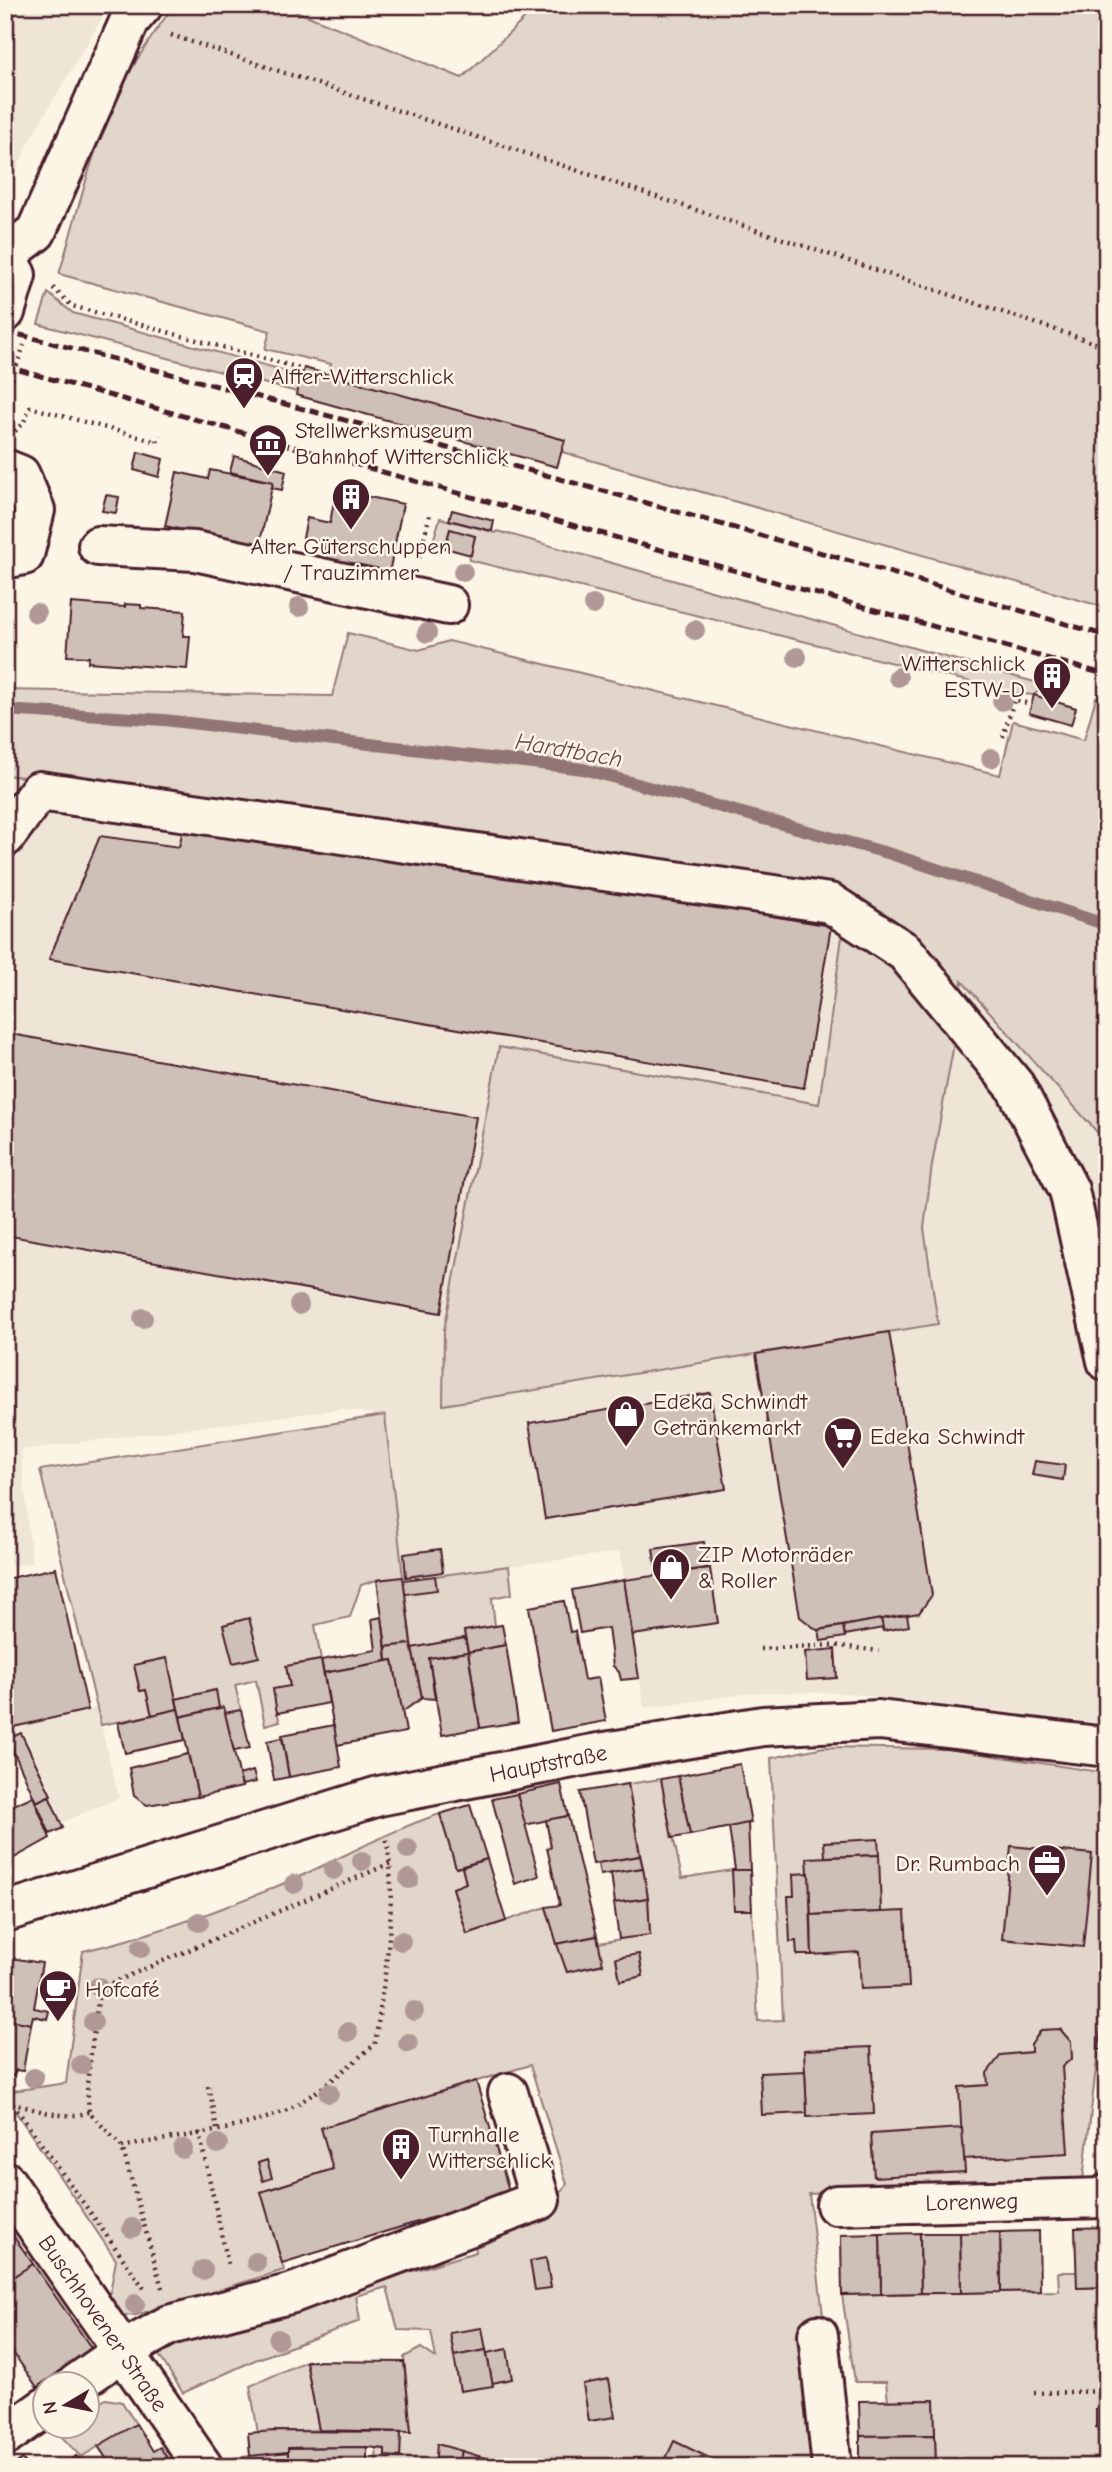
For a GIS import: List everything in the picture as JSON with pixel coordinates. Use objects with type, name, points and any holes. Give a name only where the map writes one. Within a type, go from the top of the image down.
[{"type":"main road","points":[[5,312],[16,275],[6,255],[36,232],[137,13]]},
{"type":"main road","points":[[5,470],[20,475],[35,510],[15,557]]},
{"type":"main road","points":[[98,546],[195,551],[447,605]]},
{"type":"main road","points":[[5,837],[39,791],[830,903],[905,952],[1015,1086],[1069,1190],[1107,1361]]},
{"type":"main road","name":"Hauptstraße","points":[[5,1912],[379,1796],[763,1726],[879,1720],[1107,1747]]},
{"type":"main road","points":[[97,2370],[123,2351],[167,2311],[237,2308],[293,2293],[540,2200],[508,2093]]},
{"type":"main road","name":"Buschhovener Straße","points":[[5,2181],[203,2467]]},
{"type":"main road","name":"Lorenweg","points":[[836,2205],[1104,2198],[1107,2194]]},
{"type":"main road","points":[[818,2335],[832,2467]]},
{"type":"main road","points":[[5,2435],[32,2417]]},
{"type":"path","points":[[137,13],[1107,347]]},
{"type":"path","points":[[47,282],[72,306],[303,369]]},
{"type":"path","points":[[15,430],[23,424],[30,407],[157,442],[159,435]]},
{"type":"path","points":[[421,550],[430,514]]},
{"type":"path","points":[[1003,737],[1014,700],[1031,704]]},
{"type":"path","points":[[760,1649],[833,1645],[879,1651]]},
{"type":"path","points":[[122,2147],[230,2127],[286,2110],[336,2077],[376,2044],[391,1930],[391,1863],[386,1833]]},
{"type":"path","points":[[167,2311],[122,2147],[89,2112],[87,2084],[98,1999],[111,1983],[391,1863]]},
{"type":"path","points":[[208,2086],[217,2129]]},
{"type":"path","points":[[5,2102],[33,2110],[79,2116],[89,2112]]},
{"type":"path","points":[[13,2104],[145,2290],[167,2311]]},
{"type":"path","points":[[200,2132],[237,2308]]},
{"type":"path","points":[[1034,2393],[1107,2390]]},
{"type":"shaded area","points":[[5,5],[110,5],[32,136],[5,196]]},
{"type":"shaded area","points":[[174,5],[281,5],[462,78],[539,5],[1107,5],[1107,608],[562,452],[564,440],[328,375],[331,364],[265,349],[270,331],[59,274],[92,161],[108,117],[137,60]]},
{"type":"shaded area","points":[[48,293],[73,313],[301,375],[297,392],[38,324]]},
{"type":"shaded area","points":[[440,518],[496,533],[498,531],[1045,685],[1034,695],[1020,694],[469,560],[475,537],[450,529],[445,548],[432,545]]},
{"type":"shaded area","points":[[348,633],[419,650],[449,641],[1000,775],[1013,721],[1084,740],[1096,697],[1107,700],[1107,1132],[1097,1132],[962,981],[924,1228],[938,1324],[443,1405],[444,1330],[499,1047],[819,1104],[848,893],[241,802],[5,775],[5,690],[332,696]]},
{"type":"shaded area","points":[[5,716],[978,855],[1097,1132],[1107,1132],[1107,1724],[844,1693],[760,1692],[644,1708],[620,1552],[403,1580],[385,1416],[341,1409],[21,1450],[32,1563],[5,1566]]},
{"type":"shaded area","points":[[385,1415],[403,1577],[361,1585],[350,1617],[315,1625],[321,1660],[286,1666],[290,1686],[277,1713],[280,1721],[265,1725],[256,1680],[235,1685],[241,1710],[225,1713],[224,1707],[219,1708],[215,1690],[176,1699],[166,1658],[134,1665],[140,1691],[146,1690],[152,1715],[101,1725],[40,1470]]},
{"type":"shaded area","points":[[509,1566],[512,1594],[492,1598],[495,1626],[464,1631],[465,1638],[412,1648],[405,1594],[435,1589],[435,1576]]},
{"type":"shaded area","points":[[97,1708],[119,1798],[61,1823],[63,1828],[50,1834],[5,1729]]},
{"type":"shaded area","points":[[824,1747],[948,1749],[1107,1773],[1107,1999],[1104,1999],[1083,2180],[809,2194],[825,2333],[821,2467],[514,2467],[438,2445],[435,2467],[377,2467],[376,2448],[385,2449],[385,2456],[400,2457],[401,2432],[411,2432],[404,2357],[421,2348],[436,2358],[431,2331],[398,2330],[387,2287],[356,2296],[360,2321],[255,2360],[183,2393],[157,2352],[163,2346],[476,2252],[474,2237],[547,2208],[567,2184],[530,2065],[322,2128],[333,2169],[261,2192],[284,2270],[136,2315],[124,2316],[109,2298],[116,2260],[15,2111],[5,2101],[5,2092],[66,2083],[83,1951],[161,1930],[238,1902],[440,1814],[456,1868],[462,1867],[466,1883],[453,1888],[467,1934],[546,1907],[567,1972],[602,1965],[598,1943],[650,1934],[648,1897],[628,1784],[661,1779],[682,1878],[732,1870],[752,1910],[758,2021],[783,2020],[771,1758]]},
{"type":"shaded area","points":[[1058,2272],[1077,2272],[1077,2288],[1107,2287],[1107,2467],[936,2467],[934,2400],[888,2401],[886,2382],[855,2382],[842,2295],[1059,2291]]},
{"type":"shaded area","points":[[306,2361],[319,2430],[258,2433],[250,2386]]},
{"type":"shaded area","points":[[106,2399],[122,2402],[136,2424],[81,2457],[65,2440],[102,2440],[102,2401]]},
{"type":"shaded area","points":[[288,2452],[288,2467],[238,2467],[232,2458]]},
{"type":"building","points":[[378,5],[400,5],[398,12]]},
{"type":"building","points":[[304,368],[565,440],[557,467],[296,395]]},
{"type":"building","points":[[138,452],[163,459],[159,477],[134,470]]},
{"type":"building","name":"Stellwerksmuseum Bahnhof Witterschlick","points":[[234,456],[286,471],[282,490],[272,488],[273,482],[230,472]]},
{"type":"building","points":[[210,470],[273,482],[259,547],[165,526],[177,472],[208,479]]},
{"type":"building","name":"Alter Güterschuppen / Trauzimmer","points":[[336,490],[403,504],[389,573],[322,560],[326,543],[303,538],[307,518],[330,523]]},
{"type":"building","points":[[106,495],[119,497],[116,513],[102,511]]},
{"type":"building","points":[[452,510],[494,521],[492,531],[449,520]]},
{"type":"building","points":[[450,529],[475,536],[471,555],[445,548]]},
{"type":"building","points":[[71,603],[125,607],[125,604],[141,605],[141,608],[185,611],[183,636],[190,636],[187,669],[88,662],[89,657],[67,656]]},
{"type":"building","name":"Witterschlick ESTW-D","points":[[1034,695],[1076,708],[1071,725],[1029,713]]},
{"type":"building","points":[[186,816],[831,926],[804,1088],[49,959],[100,836],[179,847]]},
{"type":"building","points":[[5,1033],[476,1117],[441,1313],[5,1235]]},
{"type":"building","name":"Edeka Schwindt","points":[[889,1332],[932,1595],[919,1613],[817,1630],[800,1617],[756,1354]]},
{"type":"building","name":"Edeka Schwindt Getränkemarkt","points":[[710,1393],[726,1489],[545,1519],[529,1423]]},
{"type":"building","points":[[1035,1461],[1065,1465],[1063,1480],[1032,1475]]},
{"type":"building","points":[[704,1542],[707,1568],[657,1575],[653,1549]]},
{"type":"building","points":[[440,1549],[443,1572],[406,1577],[404,1554]]},
{"type":"building","points":[[56,1568],[88,1710],[5,1729],[5,1579]]},
{"type":"building","name":"ZIP Motorräder & Roller","points":[[710,1568],[718,1623],[632,1635],[624,1580]]},
{"type":"building","points":[[435,1576],[437,1590],[405,1594],[403,1580]]},
{"type":"building","points":[[403,1577],[411,1644],[386,1647],[377,1580]]},
{"type":"building","points":[[624,1580],[639,1678],[621,1680],[619,1672],[613,1666],[608,1628],[580,1633],[572,1590]]},
{"type":"building","points":[[564,1601],[570,1632],[575,1631],[584,1680],[598,1678],[606,1721],[551,1731],[529,1607]]},
{"type":"building","points":[[907,1615],[909,1626],[883,1631],[881,1619]]},
{"type":"building","points":[[382,1617],[387,1661],[324,1673],[321,1660],[376,1650],[372,1619]]},
{"type":"building","points":[[249,1618],[259,1657],[233,1663],[223,1625]]},
{"type":"building","points":[[881,1619],[883,1628],[845,1635],[843,1626]]},
{"type":"building","points":[[502,1625],[506,1645],[468,1652],[464,1631]]},
{"type":"building","points":[[843,1626],[845,1637],[821,1641],[819,1630]]},
{"type":"building","points":[[465,1638],[468,1652],[429,1658],[435,1699],[422,1698],[412,1648]]},
{"type":"building","points":[[411,1644],[422,1698],[402,1712],[393,1660],[387,1661],[386,1647]]},
{"type":"building","points":[[506,1645],[518,1722],[480,1728],[468,1652]]},
{"type":"building","points":[[835,1649],[837,1678],[807,1680],[805,1652]]},
{"type":"building","points":[[468,1652],[480,1728],[442,1735],[429,1658]]},
{"type":"building","points":[[167,1658],[178,1709],[152,1715],[146,1690],[140,1691],[134,1665]]},
{"type":"building","points":[[321,1660],[329,1703],[277,1713],[273,1689],[290,1686],[286,1666]]},
{"type":"building","points":[[393,1660],[406,1732],[337,1745],[324,1673]]},
{"type":"building","points":[[216,1690],[219,1708],[180,1717],[176,1699]]},
{"type":"building","points":[[224,1707],[242,1787],[198,1797],[180,1717]]},
{"type":"building","points":[[178,1709],[185,1740],[125,1753],[118,1723]]},
{"type":"building","points":[[241,1710],[250,1748],[234,1751],[225,1713]]},
{"type":"building","points":[[334,1725],[341,1767],[289,1777],[282,1735]]},
{"type":"building","points":[[21,1733],[51,1795],[36,1802],[8,1739]]},
{"type":"building","points":[[282,1738],[289,1777],[274,1780],[267,1741]]},
{"type":"building","points":[[188,1754],[198,1797],[147,1805],[134,1796],[129,1768]]},
{"type":"building","points":[[740,1764],[751,1823],[690,1835],[678,1776]]},
{"type":"building","points":[[253,1771],[256,1782],[242,1785],[239,1775]]},
{"type":"building","points":[[678,1776],[690,1835],[672,1838],[661,1779]]},
{"type":"building","points":[[561,1784],[568,1816],[524,1825],[517,1794]]},
{"type":"building","points":[[628,1784],[640,1856],[593,1864],[580,1792]]},
{"type":"building","points":[[517,1794],[539,1876],[515,1884],[492,1799]]},
{"type":"building","points":[[33,1796],[50,1838],[5,1863],[5,1809]]},
{"type":"building","points":[[49,1796],[63,1828],[50,1834],[36,1802]]},
{"type":"building","points":[[470,1805],[487,1859],[456,1868],[440,1814]]},
{"type":"building","points":[[568,1816],[597,1936],[557,1944],[546,1907],[560,1905],[547,1848],[551,1847],[546,1820]]},
{"type":"building","points":[[748,1823],[750,1870],[735,1870],[729,1827]]},
{"type":"building","points":[[878,1839],[879,1855],[825,1857],[824,1842]]},
{"type":"building","name":"Dr. Rumbach","points":[[1011,1846],[1092,1854],[1083,1947],[1002,1939]]},
{"type":"building","points":[[879,1855],[881,1912],[811,1915],[807,1858]]},
{"type":"building","points":[[640,1856],[643,1868],[600,1875],[598,1863]]},
{"type":"building","points":[[487,1859],[506,1921],[467,1934],[453,1888],[466,1883],[462,1867]]},
{"type":"building","points":[[643,1868],[648,1898],[615,1903],[611,1873]]},
{"type":"building","points":[[732,1870],[750,1870],[752,1910],[734,1910]]},
{"type":"building","points":[[809,1873],[812,1955],[797,1955],[796,1941],[790,1942],[788,1896],[794,1896],[793,1874]]},
{"type":"building","points":[[648,1898],[650,1935],[619,1939],[614,1903]]},
{"type":"building","points":[[905,1911],[909,1987],[861,1989],[859,1952],[812,1955],[811,1915]]},
{"type":"building","points":[[597,1936],[603,1964],[567,1972],[557,1944]]},
{"type":"building","points":[[639,1954],[643,1976],[620,1981],[616,1958]]},
{"type":"building","points":[[5,1957],[42,1963],[34,2008],[49,2011],[47,2019],[33,2016],[31,2024],[5,2019]]},
{"type":"building","points":[[1104,1998],[1107,1999],[1107,2050],[1099,2050]]},
{"type":"building","points":[[5,2019],[31,2024],[23,2071],[16,2070],[13,2076],[8,2078],[5,2077]]},
{"type":"building","points":[[1060,2029],[1071,2042],[1072,2058],[1062,2067],[1068,2153],[963,2159],[959,2087],[988,2085],[987,2073],[1001,2055],[1031,2052],[1031,2045],[1041,2030]]},
{"type":"building","points":[[871,2047],[874,2114],[807,2117],[804,2050]]},
{"type":"building","points":[[805,2071],[807,2113],[762,2115],[760,2073]]},
{"type":"building","name":"Turnhalle Witterschlick","points":[[476,2081],[510,2194],[282,2263],[261,2192],[333,2169],[321,2128]]},
{"type":"building","points":[[962,2128],[965,2172],[874,2177],[871,2134]]},
{"type":"building","points":[[267,2160],[272,2178],[263,2181],[258,2163]]},
{"type":"building","points":[[5,2224],[33,2264],[5,2282]]},
{"type":"building","points":[[1107,2227],[1107,2287],[1077,2288],[1075,2228]]},
{"type":"building","points":[[1039,2231],[1040,2291],[1001,2292],[1000,2232]]},
{"type":"building","points":[[1000,2232],[1001,2292],[961,2293],[960,2233]]},
{"type":"building","points":[[920,2233],[921,2293],[881,2294],[880,2234]]},
{"type":"building","points":[[920,2233],[960,2233],[961,2293],[921,2293]]},
{"type":"building","points":[[880,2234],[881,2294],[842,2295],[841,2235]]},
{"type":"building","points":[[546,2258],[551,2288],[535,2290],[530,2261]]},
{"type":"building","points":[[33,2264],[92,2349],[62,2370],[32,2370],[32,2380],[5,2341],[5,2282]]},
{"type":"building","points":[[482,2328],[486,2350],[454,2356],[450,2333]]},
{"type":"building","points":[[507,2349],[512,2379],[492,2383],[487,2353]]},
{"type":"building","points":[[486,2350],[493,2386],[460,2391],[454,2356]]},
{"type":"building","points":[[306,2361],[404,2362],[411,2432],[319,2430]]},
{"type":"building","points":[[609,2379],[615,2417],[589,2421],[583,2384]]},
{"type":"building","points":[[934,2400],[935,2435],[860,2436],[859,2401]]},
{"type":"building","points":[[1096,2410],[1107,2410],[1107,2428],[1096,2427]]},
{"type":"building","points":[[136,2424],[153,2451],[160,2447],[173,2467],[112,2467],[98,2446]]},
{"type":"building","points":[[401,2432],[400,2457],[385,2456],[385,2449],[367,2447],[288,2448],[288,2452],[250,2456],[248,2433]]},
{"type":"building","points":[[935,2435],[936,2467],[860,2467],[860,2436]]},
{"type":"building","points":[[674,2441],[728,2467],[662,2467]]},
{"type":"building","points":[[437,2444],[462,2451],[458,2467],[435,2467]]},
{"type":"building","points":[[367,2447],[367,2467],[288,2467],[288,2448]]},
{"type":"building","points":[[462,2451],[514,2467],[458,2467]]},
{"type":"building","points":[[76,2456],[87,2467],[64,2467]]},
{"type":"building","points":[[22,2459],[29,2467],[11,2467]]},
{"type":"waterway","name":"Hardtbach","points":[[5,710],[164,720],[583,769],[891,854],[1107,925]]},
{"type":"railway","points":[[5,331],[558,478],[1107,636]]},
{"type":"railway","points":[[5,366],[1107,675]]},
{"type":"place","name":"Alfter-Witterschlick","points":[[244,410]]},
{"type":"place","name":"Stellwerksmuseum Bahnhof Witterschlick","points":[[268,477]]},
{"type":"place","name":"Alter Güterschuppen / Trauzimmer","points":[[351,531]]},
{"type":"place","name":"Witterschlick ESTW-D","points":[[1052,710]]},
{"type":"place","name":"Edeka Schwindt Getränkemarkt","points":[[626,1448]]},
{"type":"place","name":"Edeka Schwindt","points":[[843,1470]]},
{"type":"place","name":"ZIP Motorräder & Roller","points":[[671,1601]]},
{"type":"place","name":"Dr. Rumbach","points":[[1047,1897]]},
{"type":"place","name":"Hofcafé","points":[[58,2023]]},
{"type":"place","name":"Turnhalle Witterschlick","points":[[401,2181]]}]
